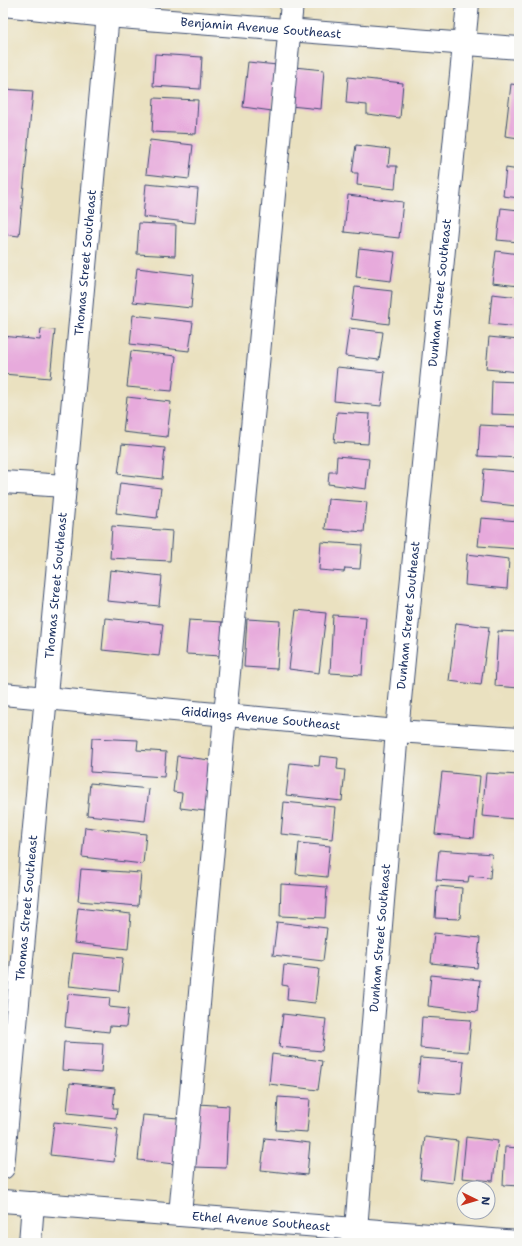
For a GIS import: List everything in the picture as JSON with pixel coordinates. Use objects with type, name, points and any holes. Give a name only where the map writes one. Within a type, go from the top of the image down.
[{"type":"street","points":[[180,1215],[224,715],[292,3]]},
{"type":"street","name":"Dunham Street Southeast","points":[[356,1229],[397,731],[468,3]]},
{"type":"street","name":"Benjamin Avenue Southeast","points":[[3,6],[108,9],[289,30],[519,48]]},
{"type":"street","name":"Thomas Street Southeast","points":[[3,1168],[108,9]]},
{"type":"street","points":[[3,482],[65,486]]},
{"type":"street","name":"Giddings Avenue Southeast","points":[[3,694],[397,731],[519,739]]},
{"type":"street","name":"Ethel Avenue Southeast","points":[[3,1201],[519,1242]]},
{"type":"street","points":[[30,1243],[33,1203]]},
{"type":"building","points":[[155,54],[202,57],[200,89],[153,86]]},
{"type":"building","points":[[248,62],[277,65],[272,111],[243,107]]},
{"type":"building","points":[[294,67],[324,70],[321,109],[290,106]]},
{"type":"building","points":[[348,77],[403,83],[400,118],[367,114],[367,105],[346,103]]},
{"type":"building","points":[[511,84],[519,85],[519,138],[505,136]]},
{"type":"building","points":[[3,89],[33,91],[19,236],[3,234]]},
{"type":"building","points":[[154,98],[198,100],[196,134],[152,132]]},
{"type":"building","points":[[150,140],[193,145],[189,179],[146,174]]},
{"type":"building","points":[[356,145],[390,149],[388,166],[397,166],[395,189],[357,185],[358,173],[352,173]]},
{"type":"building","points":[[506,168],[519,170],[519,198],[503,196]]},
{"type":"building","points":[[146,184],[198,189],[195,223],[143,217]]},
{"type":"building","points":[[348,195],[403,202],[399,238],[344,232]]},
{"type":"building","points":[[501,208],[519,210],[519,242],[497,240]]},
{"type":"building","points":[[139,223],[176,225],[175,256],[137,254]]},
{"type":"building","points":[[359,248],[395,252],[391,281],[356,277]]},
{"type":"building","points":[[496,251],[519,254],[519,286],[492,283]]},
{"type":"building","points":[[137,268],[194,275],[191,308],[133,302]]},
{"type":"building","points":[[355,287],[392,291],[389,324],[351,319]]},
{"type":"building","points":[[492,294],[519,297],[519,327],[489,324]]},
{"type":"building","points":[[133,315],[193,322],[189,351],[130,344]]},
{"type":"building","points":[[349,328],[383,332],[379,360],[345,356]]},
{"type":"building","points":[[41,329],[55,330],[50,378],[3,374],[3,336],[40,340]]},
{"type":"building","points":[[489,337],[519,340],[519,372],[486,369]]},
{"type":"building","points":[[131,351],[176,356],[172,391],[127,387]]},
{"type":"building","points":[[337,367],[385,372],[381,406],[334,401]]},
{"type":"building","points":[[492,381],[519,382],[519,415],[491,414]]},
{"type":"building","points":[[127,397],[171,402],[167,437],[123,432]]},
{"type":"building","points":[[337,412],[370,414],[368,444],[334,442]]},
{"type":"building","points":[[480,425],[519,427],[519,458],[478,456]]},
{"type":"building","points":[[122,444],[165,448],[162,479],[118,474]]},
{"type":"building","points":[[337,456],[369,459],[366,489],[328,484],[329,472],[336,472]]},
{"type":"building","points":[[484,469],[519,472],[516,506],[481,502]]},
{"type":"building","points":[[120,483],[161,488],[157,518],[116,513]]},
{"type":"building","points":[[328,499],[367,502],[364,532],[325,529]]},
{"type":"building","points":[[481,518],[519,521],[519,549],[478,546]]},
{"type":"building","points":[[112,526],[172,531],[170,561],[110,558]]},
{"type":"building","points":[[321,542],[362,545],[360,569],[345,568],[344,572],[319,570]]},
{"type":"building","points":[[467,554],[509,559],[507,589],[465,585]]},
{"type":"building","points":[[110,570],[162,576],[159,606],[107,601]]},
{"type":"building","points":[[296,610],[326,613],[319,673],[289,669]]},
{"type":"building","points":[[333,615],[366,617],[362,675],[330,673]]},
{"type":"building","points":[[105,618],[163,624],[159,656],[102,650]]},
{"type":"building","points":[[247,619],[280,621],[277,669],[244,667]]},
{"type":"building","points":[[189,620],[222,622],[221,656],[186,654]]},
{"type":"building","points":[[456,623],[489,627],[481,685],[449,681]]},
{"type":"building","points":[[498,631],[519,632],[519,688],[495,686]]},
{"type":"building","points":[[92,738],[138,740],[137,750],[166,752],[164,777],[90,772]]},
{"type":"building","points":[[177,756],[210,760],[205,811],[180,808],[182,793],[173,792]]},
{"type":"building","points":[[320,756],[338,758],[337,769],[345,770],[342,801],[286,795],[290,763],[319,766]]},
{"type":"building","points":[[442,772],[480,776],[474,838],[435,834]]},
{"type":"building","points":[[486,773],[519,775],[515,819],[482,816]]},
{"type":"building","points":[[90,783],[149,789],[145,821],[87,815]]},
{"type":"building","points":[[284,802],[335,807],[332,839],[281,834]]},
{"type":"building","points":[[85,827],[146,834],[143,864],[82,857]]},
{"type":"building","points":[[299,843],[330,846],[327,877],[296,874]]},
{"type":"building","points":[[439,850],[492,854],[490,878],[469,876],[468,882],[436,880]]},
{"type":"building","points":[[81,869],[141,873],[138,906],[78,901]]},
{"type":"building","points":[[281,884],[327,887],[325,918],[280,916]]},
{"type":"building","points":[[437,886],[462,888],[460,919],[435,918]]},
{"type":"building","points":[[78,908],[131,914],[128,949],[74,943]]},
{"type":"building","points":[[277,922],[327,928],[323,961],[273,955]]},
{"type":"building","points":[[434,933],[480,938],[477,968],[431,963]]},
{"type":"building","points":[[73,953],[123,958],[119,991],[69,986]]},
{"type":"building","points":[[284,965],[319,969],[315,1003],[287,1000],[288,986],[282,985]]},
{"type":"building","points":[[431,975],[480,980],[477,1012],[428,1006]]},
{"type":"building","points":[[68,994],[110,998],[109,1007],[128,1009],[126,1027],[110,1026],[109,1032],[65,1027]]},
{"type":"building","points":[[283,1014],[326,1019],[322,1051],[279,1047]]},
{"type":"building","points":[[422,1017],[471,1020],[468,1052],[420,1048]]},
{"type":"building","points":[[64,1042],[103,1044],[101,1073],[62,1070]]},
{"type":"building","points":[[272,1054],[322,1061],[318,1090],[269,1084]]},
{"type":"building","points":[[420,1058],[464,1061],[461,1094],[417,1091]]},
{"type":"building","points":[[70,1083],[115,1088],[113,1108],[117,1108],[116,1118],[67,1113]]},
{"type":"building","points":[[278,1097],[310,1099],[307,1132],[276,1130]]},
{"type":"building","points":[[198,1104],[229,1106],[226,1168],[194,1167]]},
{"type":"building","points":[[143,1115],[178,1118],[174,1164],[138,1160]]},
{"type":"building","points":[[54,1122],[118,1129],[114,1162],[50,1155]]},
{"type":"building","points":[[425,1137],[458,1141],[453,1183],[420,1179]]},
{"type":"building","points":[[466,1137],[498,1141],[493,1180],[462,1178]]},
{"type":"building","points":[[265,1138],[310,1143],[307,1175],[261,1170]]},
{"type":"building","points":[[505,1147],[519,1148],[519,1186],[503,1185]]}]
